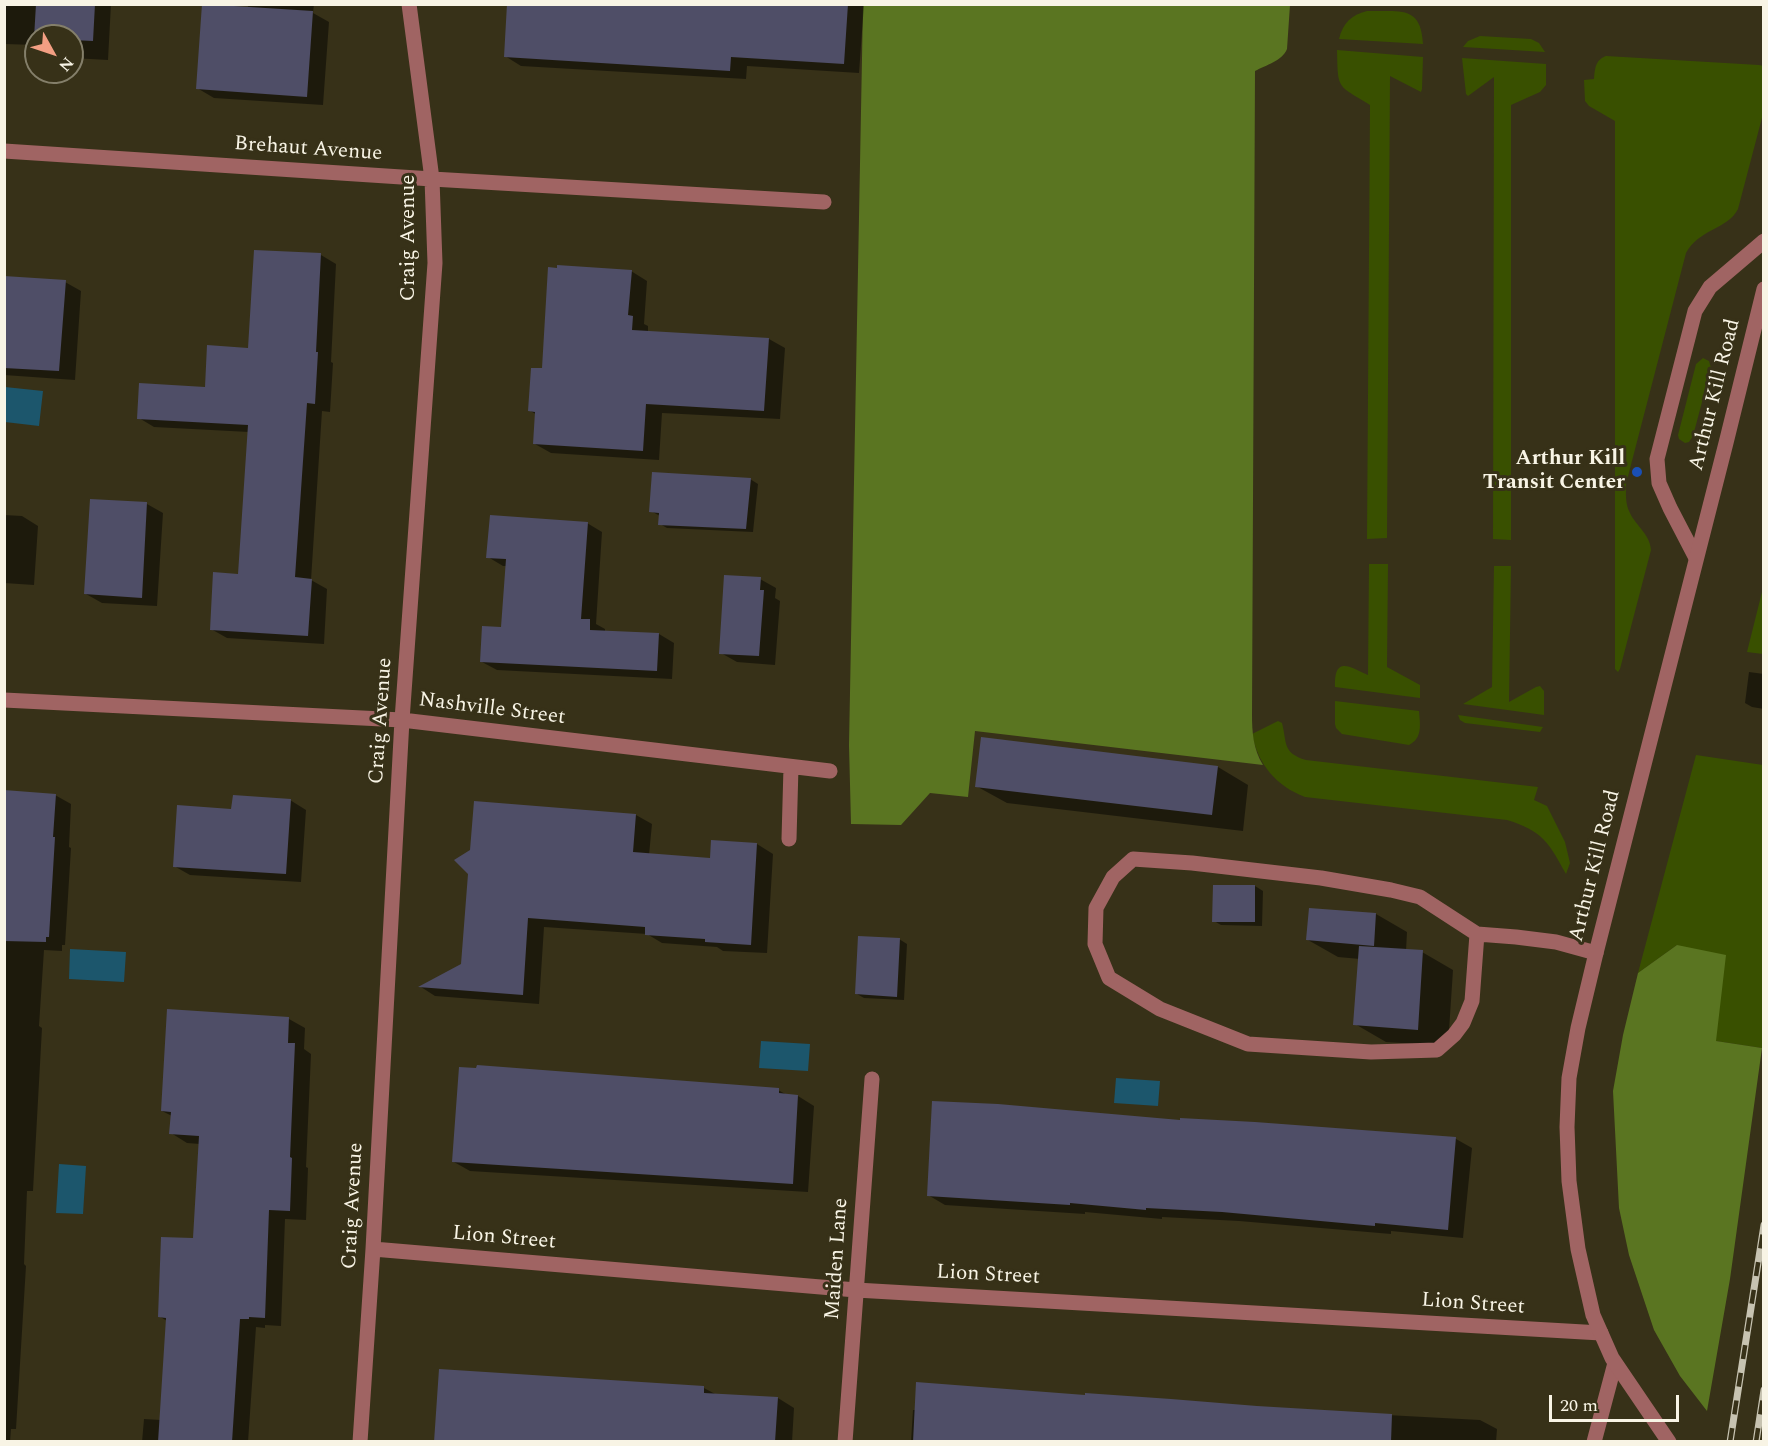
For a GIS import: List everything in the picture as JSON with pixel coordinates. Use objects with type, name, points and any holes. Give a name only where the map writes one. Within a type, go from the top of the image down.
[{"type":"street","name":"Craig Avenue","points":[[360,1442],[402,720],[435,263],[432,179],[409,4]]},
{"type":"street","name":"Brehaut Avenue","points":[[4,151],[824,202]]},
{"type":"street","points":[[1696,558],[1659,483],[1657,459],[1695,311],[1710,287],[1764,241]]},
{"type":"street","name":"Arthur Kill Road","points":[[1669,1442],[1615,1363],[1593,1315],[1578,1249],[1569,1180],[1567,1127],[1569,1078],[1596,952],[1764,289]]},
{"type":"street","name":"Nashville Street","points":[[4,700],[402,720],[830,771]]},
{"type":"street","points":[[789,839],[791,767]]},
{"type":"street","points":[[1477,934],[1472,1001],[1462,1023],[1454,1035],[1437,1050],[1416,1052],[1371,1052],[1248,1044],[1160,1009],[1109,978],[1095,944],[1096,908],[1113,877],[1133,859],[1192,862],[1391,890],[1420,897],[1477,934],[1516,936],[1556,942],[1596,952]]},
{"type":"street","name":"Maiden Lane","points":[[845,1442],[872,1079]]},
{"type":"street","name":"Lion Street","points":[[373,1249],[856,1290],[1602,1334]]},
{"type":"street","points":[[1594,1442],[1615,1363]]},
{"type":"green space","points":[[863,5],[1290,5],[1285,53],[1278,60],[1255,71],[1252,721],[1255,747],[1263,765],[975,731],[968,797],[930,793],[901,825],[851,824],[849,745]]},
{"type":"green space","points":[[1367,11],[1398,11],[1413,16],[1418,22],[1423,44],[1339,39],[1348,20]]},
{"type":"green space","points":[[1480,36],[1531,39],[1539,43],[1545,52],[1463,47],[1468,41]]},
{"type":"green space","points":[[1337,50],[1423,57],[1421,92],[1390,76],[1387,538],[1367,539],[1370,105],[1345,89],[1339,80]]},
{"type":"green space","points":[[1606,56],[1764,66],[1763,114],[1738,209],[1727,221],[1698,239],[1686,253],[1626,484],[1628,510],[1648,539],[1651,550],[1618,672],[1615,669],[1615,121],[1589,106],[1585,101],[1584,80],[1594,79],[1598,62]]},
{"type":"green space","points":[[1462,58],[1546,64],[1546,85],[1540,92],[1511,105],[1511,540],[1493,539],[1494,77],[1468,96]]},
{"type":"green space","points":[[1703,358],[1709,361],[1711,368],[1693,436],[1689,442],[1685,443],[1679,439],[1678,435],[1696,364]]},
{"type":"green space","points":[[1369,564],[1388,564],[1387,667],[1420,685],[1420,698],[1335,687],[1335,677],[1340,667],[1349,667],[1368,675]]},
{"type":"green space","points":[[1494,566],[1511,566],[1509,702],[1540,686],[1544,691],[1544,715],[1463,704],[1492,687]]},
{"type":"green space","points":[[1763,588],[1764,654],[1747,652]]},
{"type":"green space","points":[[1335,701],[1419,711],[1419,735],[1409,745],[1342,734],[1335,724]]},
{"type":"green space","points":[[1458,715],[1543,727],[1540,732],[1465,723]]},
{"type":"green space","points":[[1278,721],[1282,723],[1289,750],[1306,760],[1538,787],[1534,800],[1547,806],[1565,842],[1570,863],[1566,874],[1544,840],[1529,829],[1507,820],[1305,797],[1285,787],[1264,764],[1252,734]]},
{"type":"green space","points":[[1696,755],[1763,765],[1762,1048],[1716,1041],[1677,945],[1638,973]]},
{"type":"green space","points":[[1677,945],[1726,955],[1716,1041],[1762,1048],[1730,1279],[1707,1411],[1680,1376],[1654,1330],[1629,1255],[1619,1208],[1613,1091],[1623,1035],[1638,973]]},
{"type":"water","points":[[5,387],[43,391],[39,426],[5,422]]},
{"type":"water","points":[[70,949],[126,952],[124,982],[69,979]]},
{"type":"water","points":[[761,1041],[810,1044],[808,1071],[759,1068]]},
{"type":"water","points":[[1116,1078],[1160,1081],[1158,1106],[1114,1103]]},
{"type":"water","points":[[59,1164],[86,1166],[83,1214],[56,1213]]},
{"type":"building","points":[[36,4],[95,4],[93,41],[84,41],[84,24],[35,24]]},
{"type":"building","points":[[202,4],[313,11],[307,97],[196,89]]},
{"type":"building","points":[[507,4],[848,4],[844,64],[731,57],[730,71],[504,57]]},
{"type":"building","points":[[254,250],[321,253],[315,404],[307,403],[295,577],[312,579],[308,636],[210,630],[213,572],[238,574],[248,425],[137,419],[139,383],[205,387],[207,345],[248,348]]},
{"type":"building","points":[[557,265],[632,270],[628,315],[633,316],[632,330],[769,338],[764,411],[646,404],[643,451],[533,444],[535,412],[528,411],[531,368],[542,368],[548,267],[557,268]]},
{"type":"building","points":[[4,276],[66,280],[59,371],[4,368]]},
{"type":"building","points":[[652,472],[751,478],[746,529],[658,525],[659,513],[649,512]]},
{"type":"building","points":[[90,499],[147,502],[142,598],[84,594]]},
{"type":"building","points":[[490,515],[588,522],[581,619],[590,619],[590,630],[659,633],[657,671],[480,662],[482,626],[501,627],[506,559],[486,558]]},
{"type":"building","points":[[724,575],[761,577],[760,590],[764,590],[759,656],[719,654]]},
{"type":"building","points":[[981,737],[1218,766],[1212,815],[975,787]]},
{"type":"building","points":[[4,790],[56,794],[49,937],[46,937],[46,942],[4,941]]},
{"type":"building","points":[[233,795],[291,799],[286,874],[173,867],[177,805],[231,809]]},
{"type":"building","points":[[474,801],[636,814],[633,852],[710,858],[711,840],[757,843],[751,945],[645,935],[645,927],[528,918],[523,995],[418,987],[461,964],[468,874],[454,860],[470,850]]},
{"type":"building","points":[[1213,885],[1255,885],[1255,922],[1212,922]]},
{"type":"building","points":[[1309,908],[1376,913],[1374,946],[1306,940]]},
{"type":"building","points":[[858,936],[900,938],[897,997],[855,994]]},
{"type":"building","points":[[1359,946],[1423,950],[1418,1030],[1353,1025]]},
{"type":"building","points":[[167,1009],[289,1017],[288,1043],[295,1043],[290,1211],[269,1210],[265,1318],[240,1319],[232,1442],[158,1442],[166,1318],[158,1317],[161,1237],[193,1238],[199,1136],[169,1134],[171,1112],[161,1111]]},
{"type":"building","points":[[477,1065],[779,1088],[779,1093],[798,1095],[793,1184],[452,1162],[459,1067],[476,1068]]},
{"type":"building","points":[[932,1101],[998,1104],[1180,1120],[1180,1118],[1255,1122],[1456,1137],[1448,1230],[1375,1223],[1375,1226],[1222,1212],[1146,1208],[1146,1210],[1070,1203],[1070,1205],[927,1196]]},
{"type":"building","points":[[439,1369],[704,1386],[704,1393],[778,1397],[775,1442],[434,1442]]},
{"type":"building","points":[[916,1382],[1392,1414],[1391,1442],[913,1442]]},
{"type":"railway","points":[[1730,1442],[1764,1225]]},
{"type":"railway","points":[[1756,1442],[1764,1390]]},
{"type":"place","name":"Arthur Kill Transit Center","points":[[1637,472]]}]
